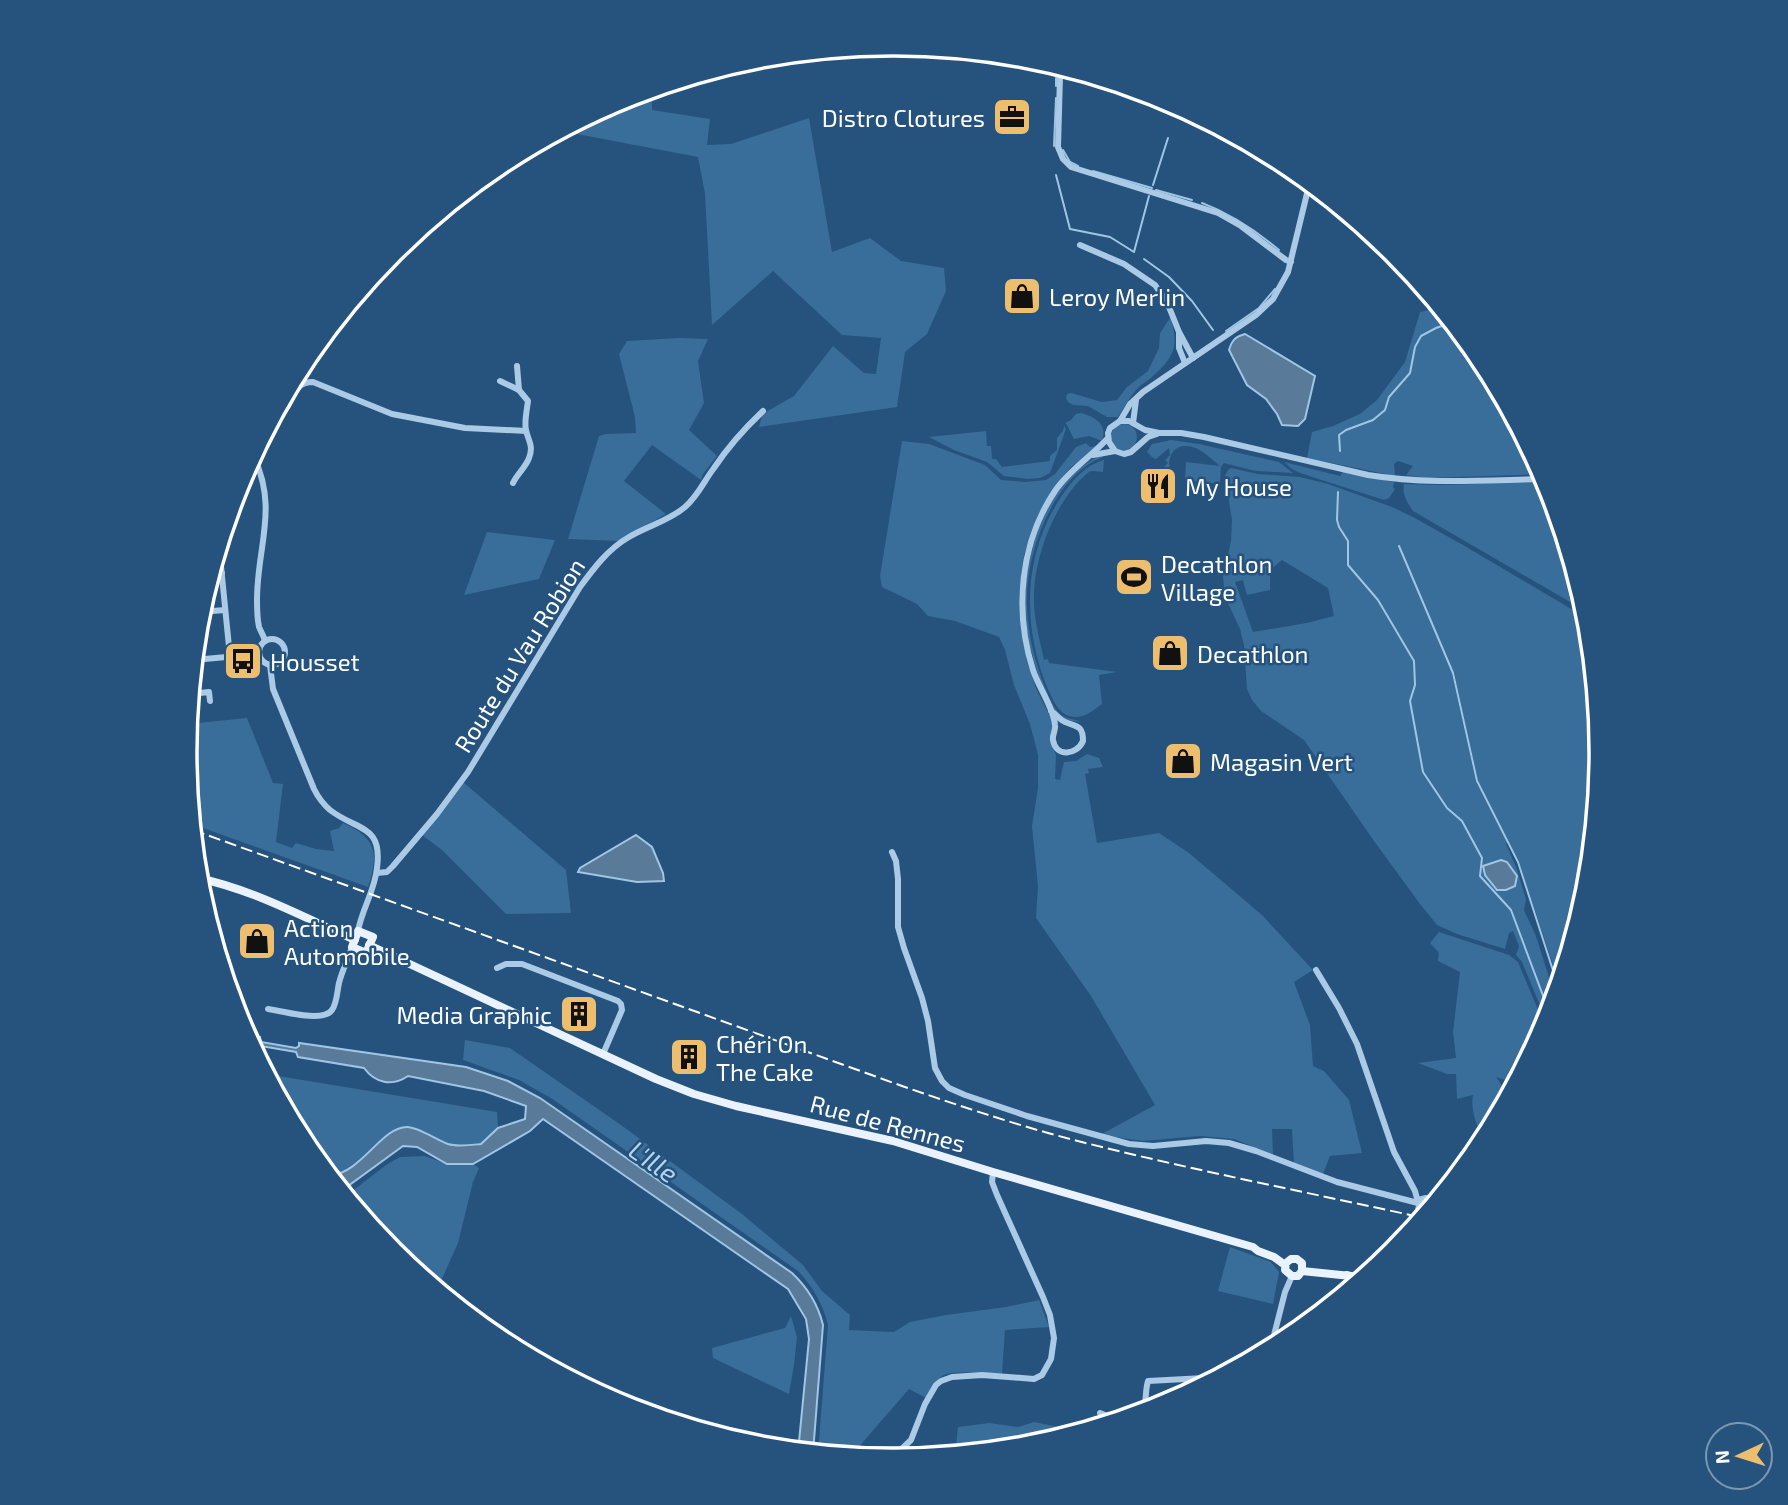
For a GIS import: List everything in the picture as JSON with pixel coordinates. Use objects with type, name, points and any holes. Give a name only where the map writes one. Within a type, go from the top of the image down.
[{"type":"main road","points":[[210,881],[273,902],[355,939],[366,953],[373,937],[355,939]]},
{"type":"main road","name":"Rue de Rennes","points":[[369,945],[694,1094],[893,1141],[1253,1247],[1274,1257],[1288,1269],[1297,1259],[1303,1269],[1317,1267],[1352,1276]]},
{"type":"main road","points":[[1288,1269],[1298,1276],[1303,1269]]},
{"type":"street","points":[[1060,76],[1058,147],[1070,167],[1218,213],[1291,262]]},
{"type":"street","points":[[1051,711],[1082,731],[1083,741],[1077,751],[1065,753],[1056,748],[1053,742],[1055,723],[1034,673],[1022,610],[1023,578],[1031,544],[1049,500],[1069,474],[1093,455],[1108,438],[1110,428],[1120,421],[1130,404],[1147,388],[1263,309],[1273,299],[1286,279],[1307,192]]},
{"type":"street","points":[[1080,245],[1117,260],[1150,281],[1167,302],[1193,358]]},
{"type":"street","points":[[1179,332],[1179,348],[1185,363]]},
{"type":"street","points":[[517,366],[519,390]]},
{"type":"street","points":[[500,380],[519,390],[528,401],[526,431],[530,438],[530,452],[528,461],[513,483]]},
{"type":"street","points":[[304,383],[313,382],[392,414],[465,428],[526,431]]},
{"type":"street","points":[[1136,400],[1136,425],[1141,436],[1139,444]]},
{"type":"street","name":"Route du Vau Robion","points":[[377,873],[387,872],[393,866],[461,783],[580,587],[597,564],[629,537],[685,507],[701,490],[720,458],[763,411]]},
{"type":"street","points":[[1120,421],[1125,420],[1159,433],[1204,437],[1394,479],[1430,482],[1534,479]]},
{"type":"street","points":[[1108,438],[1111,446],[1124,454],[1131,452],[1148,437],[1159,433]]},
{"type":"street","points":[[1093,455],[1115,450]]},
{"type":"street","points":[[258,469],[266,496],[257,600],[258,621],[265,641]]},
{"type":"street","points":[[222,570],[230,657]]},
{"type":"street","points":[[212,611],[225,610]]},
{"type":"street","points":[[275,640],[281,643],[284,656],[280,662],[270,665],[263,661],[260,654],[265,641],[275,640]]},
{"type":"street","points":[[203,659],[260,654]]},
{"type":"street","points":[[268,1009],[321,1017],[333,1009],[341,974],[377,873],[378,850],[373,837],[364,829],[344,819],[320,800],[273,689],[270,665]]},
{"type":"street","points":[[208,684],[210,701]]},
{"type":"street","points":[[200,693],[209,692]]},
{"type":"street","points":[[1054,732],[1066,723]]},
{"type":"street","points":[[892,852],[898,879],[898,928],[922,998],[935,1068],[949,1088],[1027,1116],[1129,1144],[1153,1146],[1206,1140],[1237,1145],[1337,1182],[1418,1202],[1429,1199]]},
{"type":"street","points":[[497,968],[506,964],[522,964],[618,1001],[622,1010],[603,1054]]},
{"type":"street","points":[[1316,970],[1357,1044],[1394,1152],[1415,1191],[1419,1211]]},
{"type":"street","points":[[902,1449],[911,1440],[925,1404],[936,1385],[942,1381],[952,1377],[982,1376],[1034,1379],[1042,1375],[1051,1359],[1054,1338],[1050,1315],[997,1195],[992,1182],[993,1172]]},
{"type":"street","points":[[1274,1336],[1288,1269]]},
{"type":"street","points":[[1145,1402],[1148,1381],[1200,1378]]},
{"type":"street","points":[[1100,1413],[1106,1416]]},
{"type":"shaded area","points":[[652,100],[652,110],[710,119],[707,145],[731,144],[809,118],[832,252],[870,238],[901,261],[944,268],[946,291],[927,334],[905,352],[897,407],[759,427],[764,413],[794,396],[833,346],[864,373],[876,374],[881,338],[842,335],[773,271],[712,325],[705,194],[698,157],[575,134]]},
{"type":"shaded area","points":[[1431,309],[1447,328],[1497,404],[1532,474],[1428,478],[1406,475],[1413,466],[1398,461],[1394,464],[1395,476],[1307,458],[1312,432],[1360,414],[1377,400],[1405,362],[1420,312]]},
{"type":"shaded area","points":[[1170,318],[1175,343],[1170,357],[1136,390],[1118,417],[1107,417],[1088,406],[1068,402],[1067,394],[1071,393],[1102,402],[1117,400],[1127,387],[1148,371],[1159,348],[1160,333]]},
{"type":"shaded area","points":[[1245,334],[1315,376],[1305,419],[1298,426],[1282,425],[1266,399],[1247,385],[1229,350],[1234,339]]},
{"type":"shaded area","points":[[708,339],[698,361],[704,403],[689,430],[717,456],[701,480],[652,445],[624,481],[666,514],[618,541],[568,539],[599,436],[636,433],[635,417],[619,354],[627,341]]},
{"type":"shaded area","points":[[1081,413],[1102,426],[1102,441],[1089,436],[1074,439],[1065,423]]},
{"type":"shaded area","points":[[1124,424],[1133,428],[1137,437],[1133,446],[1124,450],[1115,446],[1111,437],[1115,428]]},
{"type":"shaded area","points":[[1064,426],[1066,429],[1050,473],[1040,478],[1028,479],[1004,476],[987,462],[929,437],[986,431],[987,446],[991,446],[992,459],[996,459],[1002,467],[1050,461],[1050,456],[1057,450],[1057,438]]},
{"type":"shaded area","points":[[1171,440],[1279,462],[1293,473],[1256,471],[1224,463],[1221,467],[1220,484],[1185,480],[1186,462],[1220,466],[1196,448],[1182,446],[1173,451],[1169,461],[1171,474],[1157,474],[1168,463],[1165,460],[1170,455],[1169,448],[1156,459],[1147,452],[1152,444]]},
{"type":"shaded area","points":[[902,441],[929,444],[985,465],[1001,480],[1026,482],[1046,480],[1055,474],[1076,447],[1086,443],[1090,447],[1098,446],[1070,468],[1047,499],[1024,555],[1019,592],[1027,662],[1052,721],[1052,746],[1056,755],[1055,779],[1060,780],[1064,762],[1076,761],[1087,754],[1099,758],[1103,767],[1088,769],[1089,773],[1085,774],[1097,843],[1159,833],[1189,853],[1262,915],[1313,970],[1294,982],[1310,1025],[1313,1066],[1324,1071],[1349,1100],[1362,1153],[1330,1156],[1323,1174],[1294,1164],[1292,1129],[1272,1129],[1273,1155],[1234,1139],[1200,1136],[1143,1141],[1100,1135],[1155,1105],[1091,996],[1036,918],[1038,886],[1032,826],[1038,788],[1038,755],[1030,724],[999,637],[955,621],[928,616],[917,604],[882,587],[880,576]]},
{"type":"shaded area","points":[[1102,455],[1103,457],[1086,466],[1070,481],[1057,498],[1037,540],[1028,583],[1029,631],[1041,677],[1057,711],[1081,722],[1060,716],[1045,693],[1028,635],[1025,594],[1031,554],[1046,513],[1069,478],[1084,465]]},
{"type":"shaded area","points":[[1104,460],[1103,472],[1092,471],[1087,474],[1060,506],[1041,553],[1035,586],[1035,616],[1044,660],[1048,659],[1049,663],[1117,672],[1099,675],[1102,704],[1087,714],[1074,717],[1060,711],[1045,682],[1033,635],[1030,587],[1040,541],[1061,497],[1085,470]]},
{"type":"shaded area","points":[[1284,462],[1340,476],[1343,472],[1394,482],[1395,489],[1389,498],[1384,500],[1300,473]]},
{"type":"shaded area","points":[[1231,468],[1258,474],[1300,477],[1392,507],[1576,612],[1585,662],[1589,707],[1589,798],[1577,888],[1555,972],[1518,859],[1477,781],[1454,672],[1452,673],[1476,782],[1507,842],[1526,899],[1524,910],[1536,936],[1551,984],[1541,1008],[1522,962],[1516,955],[1519,946],[1513,931],[1509,933],[1505,949],[1437,925],[1374,841],[1304,740],[1261,711],[1252,700],[1247,689],[1244,645],[1240,629],[1226,599],[1224,588],[1223,576],[1231,541],[1232,520],[1225,476]],"holes":[[[1282,560],[1328,588],[1334,616],[1253,632],[1235,582],[1243,580],[1247,595],[1270,590],[1270,570]]]},
{"type":"shaded area","points":[[1535,482],[1554,529],[1574,604],[1413,511],[1404,492],[1404,484]]},
{"type":"shaded area","points":[[487,532],[555,540],[539,579],[464,595]]},
{"type":"shaded area","points":[[247,718],[273,783],[283,784],[276,842],[292,848],[296,843],[334,851],[330,831],[339,828],[343,823],[363,835],[372,848],[374,865],[368,887],[202,827],[197,752],[198,723]]},
{"type":"shaded area","points":[[463,782],[566,870],[571,913],[506,914],[442,850],[422,835]]},
{"type":"shaded area","points":[[636,835],[652,847],[664,881],[637,882],[578,872],[580,868]]},
{"type":"shaded area","points":[[1501,860],[1507,862],[1517,876],[1515,886],[1506,890],[1497,890],[1485,875],[1483,866]]},
{"type":"shaded area","points":[[1439,932],[1509,955],[1518,962],[1539,1013],[1508,1081],[1496,1077],[1504,1088],[1479,1129],[1472,1107],[1473,1095],[1457,1099],[1456,1074],[1447,1074],[1418,1063],[1456,1058],[1453,1032],[1460,972],[1438,961],[1439,953],[1430,943]]},
{"type":"shaded area","points":[[259,1037],[261,1042],[296,1048],[299,1043],[466,1067],[508,1081],[540,1098],[792,1273],[812,1297],[823,1325],[814,1444],[799,1442],[809,1339],[806,1319],[788,1289],[543,1119],[530,1131],[473,1164],[447,1164],[417,1147],[403,1146],[348,1186],[339,1174],[351,1167],[388,1134],[398,1129],[407,1127],[422,1131],[452,1145],[481,1144],[498,1128],[525,1119],[526,1106],[484,1091],[408,1076],[396,1082],[384,1082],[373,1077],[364,1068],[298,1057],[296,1052],[263,1046]]},
{"type":"shaded area","points":[[465,1040],[510,1048],[621,1125],[742,1214],[803,1265],[822,1291],[850,1315],[849,1330],[894,1332],[910,1322],[1039,1300],[1049,1327],[1005,1330],[1002,1374],[949,1373],[936,1382],[926,1398],[909,1389],[858,1448],[819,1445],[828,1325],[813,1290],[798,1271],[551,1098],[519,1080],[463,1060]]},
{"type":"shaded area","points":[[277,1076],[497,1112],[498,1128],[481,1144],[450,1145],[407,1127],[381,1141],[339,1174]]},
{"type":"shaded area","points":[[425,1156],[447,1164],[473,1164],[479,1168],[458,1243],[441,1281],[402,1245],[353,1191],[400,1157]]},
{"type":"shaded area","points":[[1230,1247],[1271,1262],[1279,1272],[1273,1304],[1218,1291]]},
{"type":"shaded area","points":[[791,1316],[797,1337],[789,1394],[713,1358],[712,1348],[785,1328]]},
{"type":"shaded area","points":[[1034,1422],[1063,1428],[1030,1436],[956,1446],[958,1427],[989,1423],[1018,1427]]},
{"type":"waterway","points":[[1056,78],[1056,86]]},
{"type":"waterway","points":[[1054,146],[1056,98]]},
{"type":"waterway","points":[[1153,185],[1168,138]]},
{"type":"waterway","points":[[1063,150],[1070,162],[1078,166]]},
{"type":"waterway","points":[[1093,171],[1152,188]]},
{"type":"waterway","points":[[1056,175],[1070,229],[1110,237],[1134,252],[1149,196]]},
{"type":"waterway","points":[[1156,190],[1192,200]]},
{"type":"waterway","points":[[1202,203],[1242,223],[1279,250]]},
{"type":"waterway","points":[[1144,259],[1169,277],[1192,301],[1213,330]]},
{"type":"waterway","points":[[1226,331],[1259,308],[1275,289]]},
{"type":"waterway","points":[[1340,451],[1339,435],[1373,420],[1385,410],[1389,397],[1410,373],[1415,347],[1421,336],[1445,325]]},
{"type":"waterway","points":[[1338,492],[1337,520],[1348,541],[1348,565],[1378,600],[1414,661],[1415,685],[1410,701],[1423,772],[1447,808],[1462,821],[1482,858],[1480,876],[1511,910],[1545,1000]]},
{"type":"waterway","points":[[1399,546],[1453,673],[1477,781],[1518,862],[1554,975]]},
{"type":"railway","points":[[202,833],[1006,1121],[1158,1160],[1414,1216]]},
{"type":"place","name":"Distro Clotures","points":[[1012,117]]},
{"type":"place","name":"Leroy Merlin","points":[[1022,296]]},
{"type":"place","name":"My House","points":[[1158,486]]},
{"type":"place","name":"Decathlon Village","points":[[1134,577]]},
{"type":"place","name":"Decathlon","points":[[1170,653]]},
{"type":"place","name":"Housset","points":[[243,661]]},
{"type":"place","name":"Magasin Vert","points":[[1183,761]]},
{"type":"place","name":"Action Automobile","points":[[257,941]]},
{"type":"place","name":"Media Graphic","points":[[579,1014]]},
{"type":"place","name":"Chéri On The Cake","points":[[689,1057]]},
{"type":"water label","name":"L'Ille","points":[[654,1161]]}]
